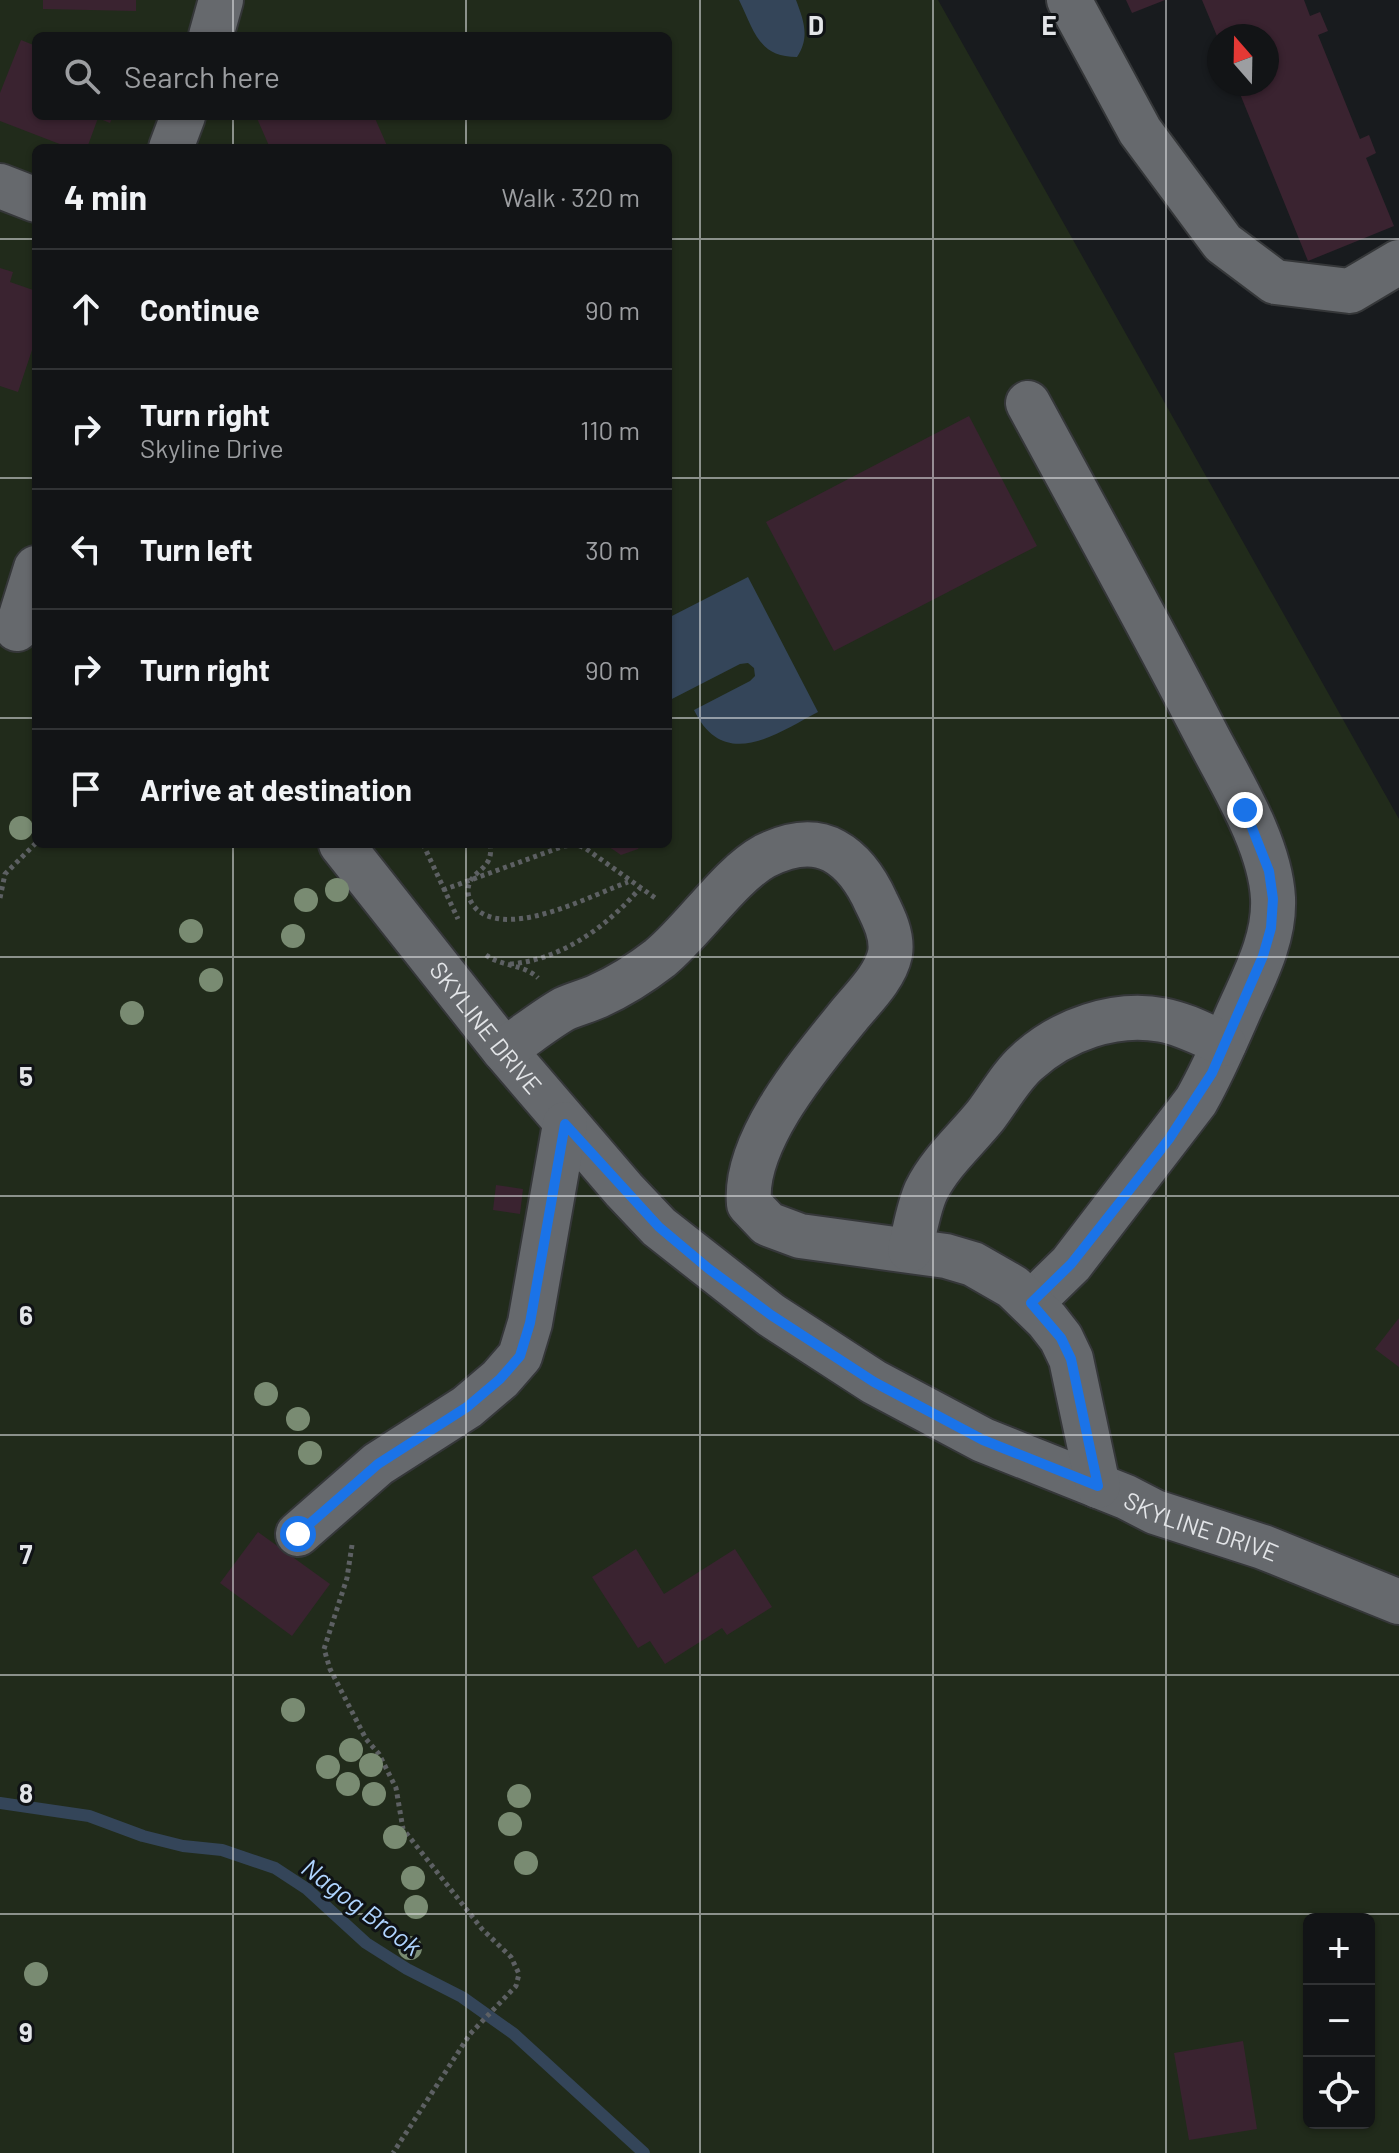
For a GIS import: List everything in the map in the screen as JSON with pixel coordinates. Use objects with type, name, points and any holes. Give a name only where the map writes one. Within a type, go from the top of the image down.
[{"type":"street","points":[[212,32],[221,0]]},
{"type":"street","points":[[1069,0],[1140,131],[1223,243],[1275,282],[1350,291],[1399,262]]},
{"type":"street","points":[[172,144],[182,120]]},
{"type":"street","points":[[0,186],[32,198]]},
{"type":"street","points":[[1028,403],[1245,810],[1269,871],[1273,899],[1271,928],[1263,956],[1212,1073],[1169,1139],[1071,1264],[1031,1303]]},
{"type":"street","points":[[18,629],[32,582]]},
{"type":"street","points":[[504,1050],[554,1016],[636,975],[661,957],[754,863],[800,844],[814,844],[839,854],[851,863],[870,888],[891,940],[889,959],[880,977],[831,1038],[778,1114],[757,1155],[750,1177],[749,1204],[768,1224],[800,1236],[946,1256],[973,1264],[1013,1287],[1061,1338],[1071,1359],[1098,1486]]},
{"type":"street","name":"SKYLINE DRIVE","points":[[344,848],[565,1124],[659,1227],[771,1315],[874,1382],[969,1433],[1155,1512],[1263,1547],[1399,1602]]},
{"type":"street","points":[[910,1250],[925,1194],[939,1168],[978,1125],[1025,1063],[1051,1044],[1078,1030],[1135,1017],[1188,1027],[1224,1044]]},
{"type":"street","points":[[298,1534],[378,1464],[467,1407],[500,1379],[520,1356],[530,1323],[565,1124]]},
{"type":"path","points":[[0,898],[5,874],[32,847]]},
{"type":"path","points":[[425,848],[465,930]]},
{"type":"path","points":[[491,848],[488,866],[471,880],[468,890],[474,907],[490,917],[512,920],[535,917],[629,881]]},
{"type":"path","points":[[443,890],[559,848]]},
{"type":"path","points":[[585,848],[695,924]]},
{"type":"path","points":[[482,963],[504,964],[545,957],[582,938],[621,909],[640,888]]},
{"type":"path","points":[[480,949],[493,960],[531,971],[554,1016]]},
{"type":"path","points":[[338,1497],[349,1523],[352,1545],[347,1578],[324,1649],[330,1669],[366,1739],[379,1754],[396,1788],[403,1829],[482,1929],[511,1957],[519,1974],[516,1986],[470,2034],[393,2153]]},
{"type":"green space","points":[[0,0],[938,0],[1399,819],[1399,2153],[0,2153]]},
{"type":"water","points":[[739,0],[796,0],[805,36],[797,57],[784,56],[765,47]]},
{"type":"water","points":[[748,577],[818,712],[785,730],[752,742],[735,744],[720,740],[706,729],[694,710],[750,681],[755,676],[754,668],[748,663],[740,664],[672,699],[672,616]]},
{"type":"building","points":[[43,0],[136,0],[136,11],[43,9]]},
{"type":"building","points":[[1126,0],[1165,0],[1132,13]]},
{"type":"building","points":[[1202,0],[1304,0],[1310,16],[1320,12],[1328,31],[1318,35],[1360,139],[1369,135],[1376,153],[1366,158],[1394,226],[1308,261],[1241,96],[1279,96],[1279,24],[1212,24]]},
{"type":"building","points":[[21,40],[32,44],[32,120],[97,120],[88,144],[60,144],[0,121],[0,93]]},
{"type":"building","points":[[258,120],[376,120],[386,144],[268,144]]},
{"type":"building","points":[[0,268],[13,272],[10,282],[32,290],[32,350],[18,392],[0,386]]},
{"type":"building","points":[[969,416],[1037,546],[834,651],[766,522]]},
{"type":"building","points":[[611,848],[639,848],[638,849],[621,855]]},
{"type":"building","points":[[496,1185],[523,1189],[520,1214],[493,1210]]},
{"type":"building","points":[[1399,1318],[1399,1367],[1375,1349]]},
{"type":"building","points":[[258,1532],[330,1584],[292,1636],[220,1583]]},
{"type":"building","points":[[636,1549],[664,1594],[735,1549],[772,1607],[727,1635],[722,1628],[665,1664],[650,1641],[638,1648],[592,1577]]},
{"type":"building","points":[[1243,2041],[1257,2129],[1189,2140],[1174,2053]]},
{"type":"waterway","name":"Nagog Brook","points":[[0,1803],[89,1816],[143,1836],[183,1846],[222,1850],[275,1868],[307,1889],[366,1943],[407,1969],[462,1997],[514,2034],[644,2153]]},
{"type":"route","points":[[298,1534],[378,1464],[467,1407],[500,1379],[520,1356],[530,1323],[565,1124],[659,1227],[771,1315],[874,1382],[983,1440],[1098,1486],[1071,1359],[1061,1338],[1031,1303],[1071,1264],[1196,1101],[1212,1073],[1263,956],[1271,928],[1273,899],[1269,871],[1245,810]]}]
